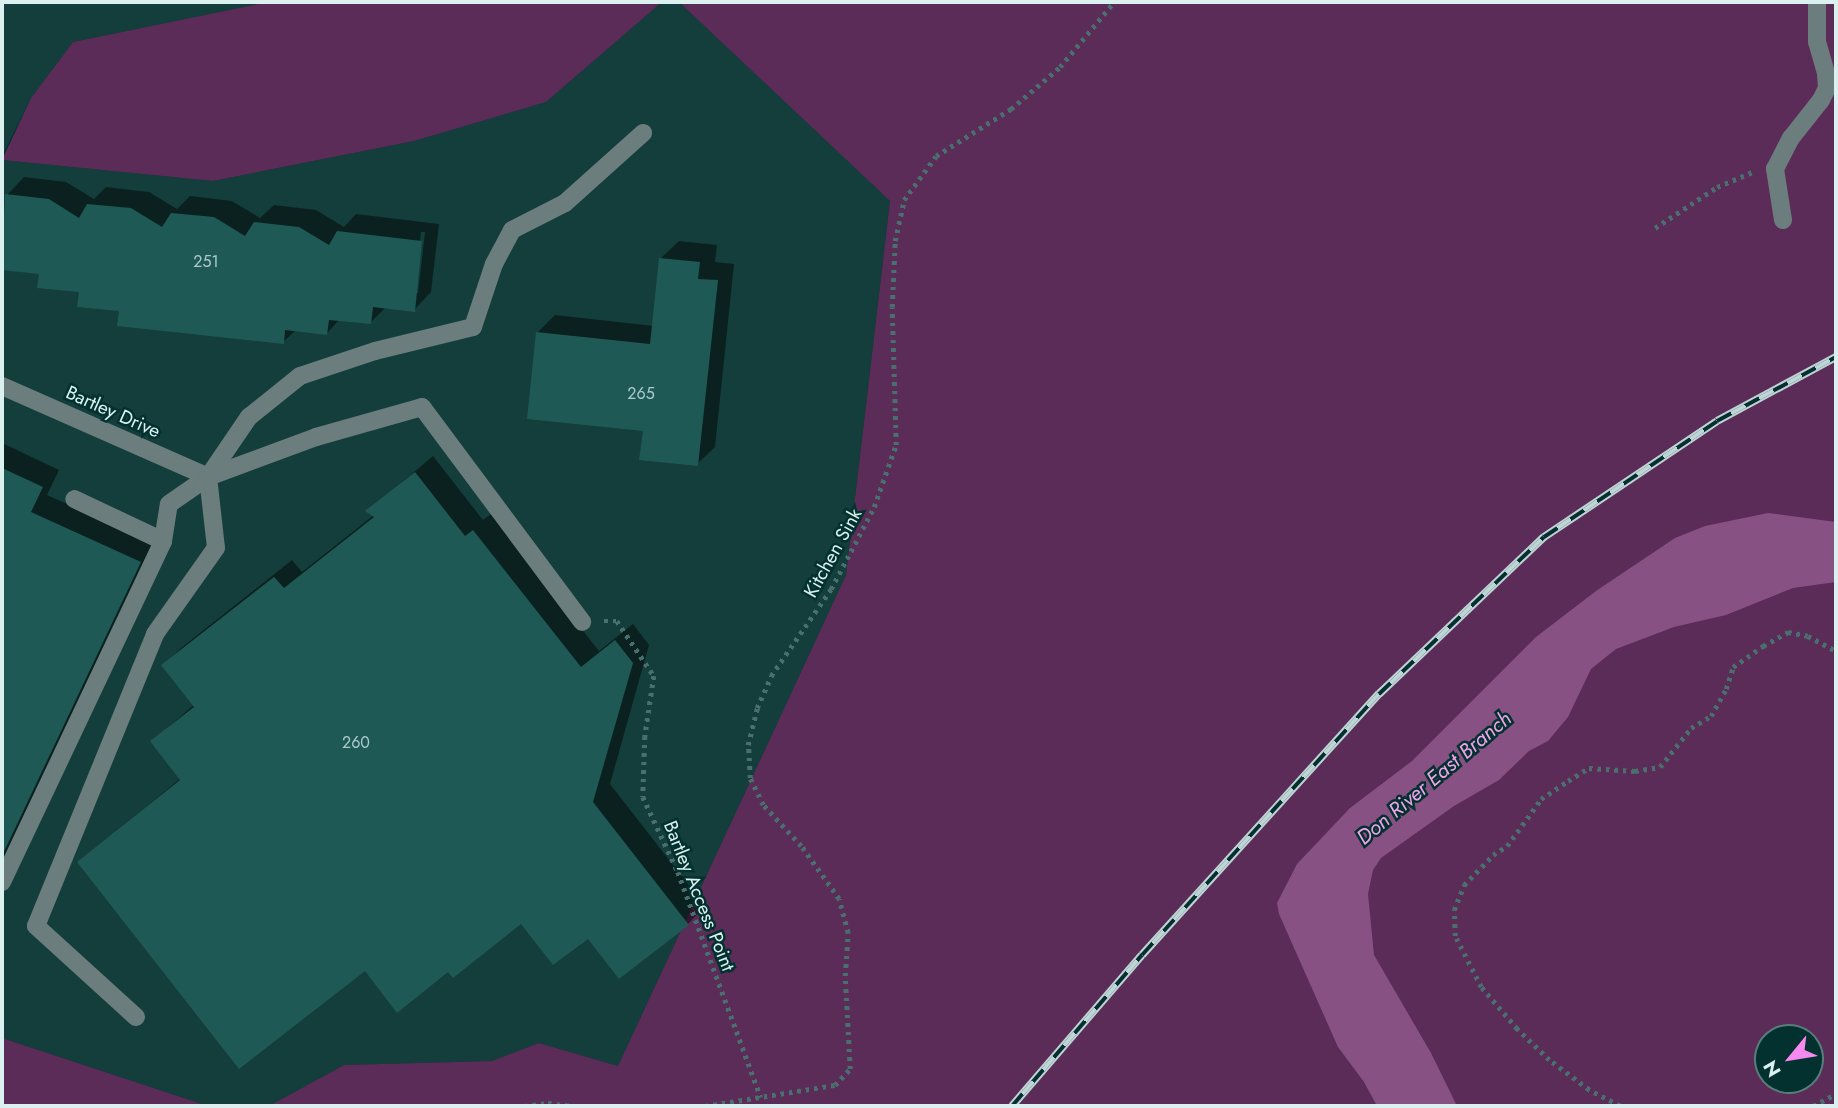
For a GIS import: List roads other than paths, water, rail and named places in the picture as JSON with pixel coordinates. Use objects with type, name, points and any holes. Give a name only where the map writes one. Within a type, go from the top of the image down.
[{"type":"street","points":[[1783,220],[1775,179],[1779,160],[1797,129],[1821,100],[1827,88],[1826,73],[1817,42],[1817,2]]},
{"type":"street","points":[[136,1017],[36,926],[155,635],[216,548],[208,477],[249,416],[296,378],[375,351],[473,327],[494,264],[512,230],[565,203],[643,132]]},
{"type":"street","name":"Bartley Drive","points":[[2,386],[208,477]]},
{"type":"street","points":[[2,882],[163,541],[169,504],[208,477],[316,437],[422,407],[582,622]]},
{"type":"street","points":[[74,499],[163,541]]},
{"type":"water","name":"Don River East Branch","points":[[1768,513],[1836,522],[1836,582],[1793,588],[1726,615],[1674,627],[1616,649],[1591,669],[1568,717],[1548,741],[1529,751],[1499,780],[1454,806],[1381,858],[1373,870],[1368,894],[1374,955],[1431,1053],[1457,1106],[1377,1106],[1364,1082],[1338,1047],[1279,914],[1277,903],[1297,864],[1350,808],[1412,761],[1536,637],[1596,591],[1675,538],[1705,526]]},
{"type":"railway","points":[[1012,1106],[1142,955],[1379,694],[1544,537],[1717,421],[1836,357]]}]
